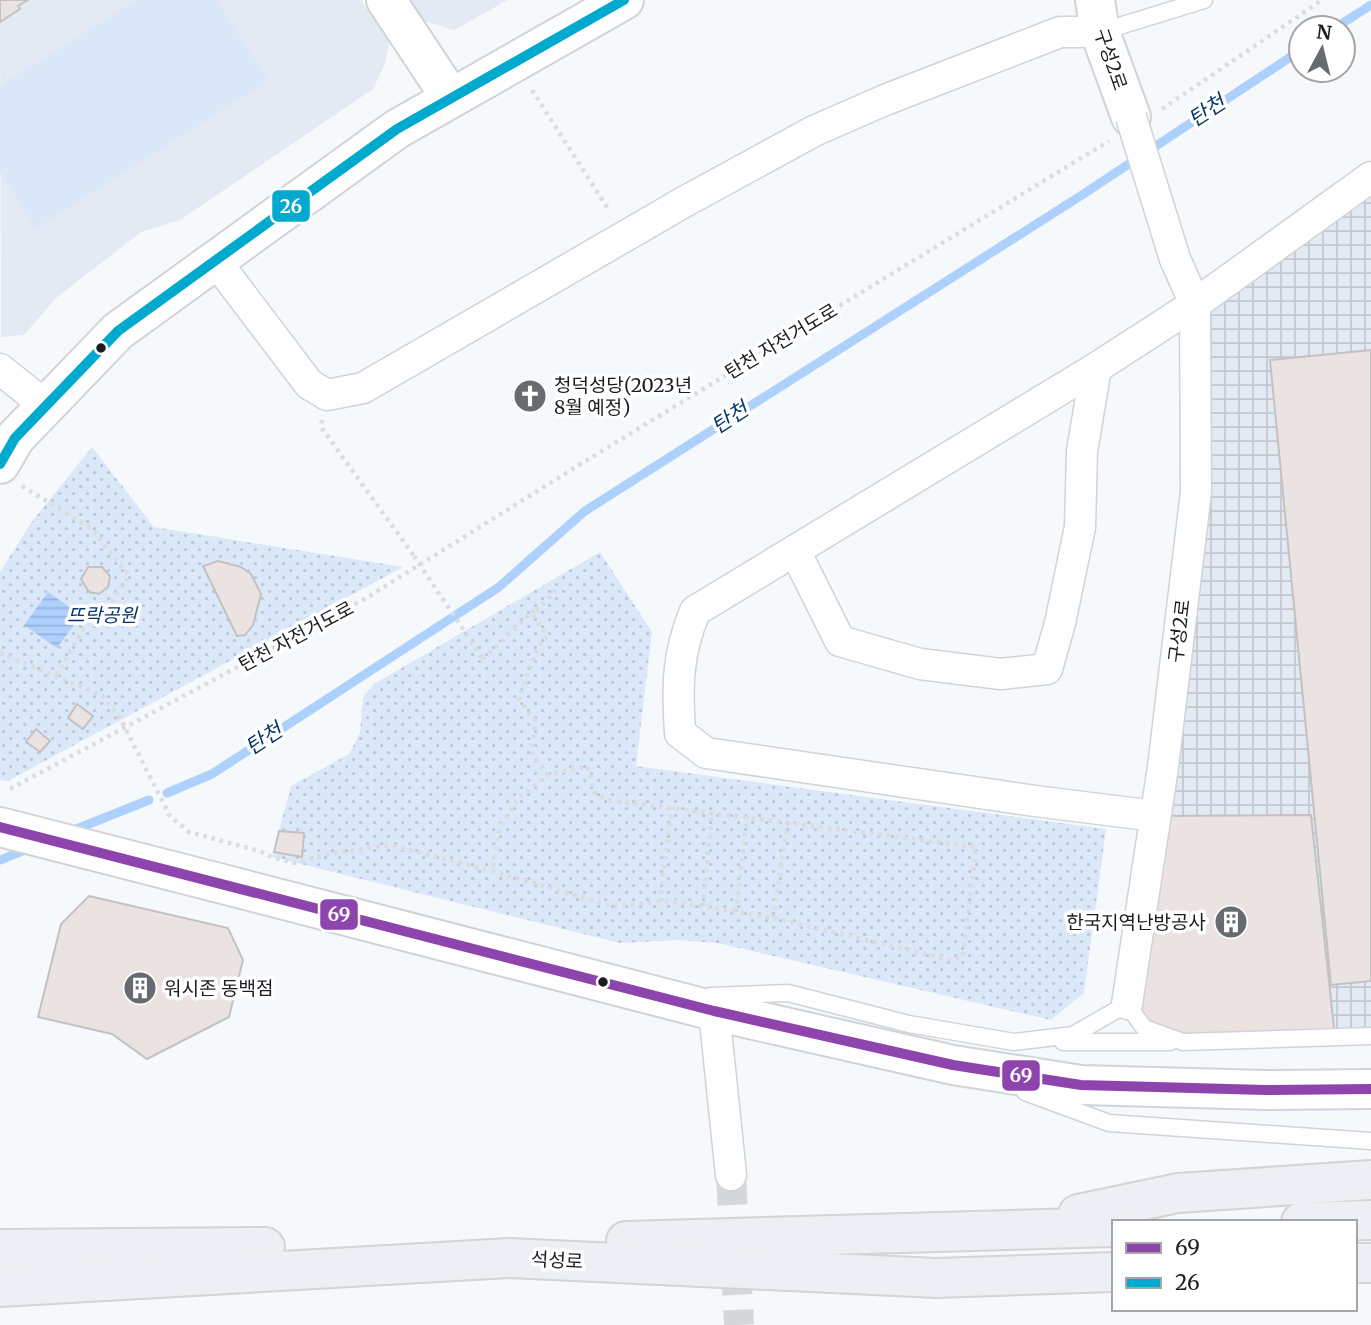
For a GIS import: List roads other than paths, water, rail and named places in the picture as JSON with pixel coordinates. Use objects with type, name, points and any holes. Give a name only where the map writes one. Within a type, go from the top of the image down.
[{"type":"highway","points":[[1001,1230],[1178,1194],[1371,1180]]},
{"type":"highway","name":"석성로","points":[[0,1249],[467,1246],[1112,1227]]},
{"type":"highway","points":[[510,1258],[923,1291],[1112,1292]]},
{"type":"highway","name":"석성로","points":[[0,1287],[510,1258],[936,1278],[1112,1272]]},
{"type":"street","points":[[386,0],[452,98]]},
{"type":"street","points":[[6,472],[15,438],[118,331],[397,129],[624,0]]},
{"type":"street","points":[[215,260],[309,384],[327,395],[363,388],[625,236],[814,131],[1097,16]]},
{"type":"street","name":"구성2로","points":[[1097,16],[1134,122],[1175,259],[1195,304],[1196,492],[1155,816],[1127,1004]]},
{"type":"street","points":[[1155,816],[706,753],[680,733],[677,691],[684,638],[695,611],[1096,368],[1195,304],[1371,177]]},
{"type":"street","points":[[795,551],[840,641],[920,664],[1001,674],[1047,669],[1060,624],[1080,527],[1082,451],[1096,368]]},
{"type":"street","points":[[0,369],[46,406]]},
{"type":"street","points":[[0,827],[714,1011],[953,1065],[1081,1085],[1266,1090],[1371,1088]]},
{"type":"street","points":[[714,1011],[731,1175]]},
{"type":"lane","points":[[1097,16],[1204,0]]},
{"type":"lane","points":[[663,998],[789,993],[908,1024],[1014,1042],[1183,1042],[1371,1036]]},
{"type":"lane","points":[[1014,1042],[1073,1035],[1127,1004],[1144,1028],[1183,1042]]},
{"type":"lane","points":[[953,1065],[1110,1123],[1371,1141]]},
{"type":"water","points":[[48,592],[81,615],[57,648],[24,625]]},
{"type":"waterway","name":"탄천","points":[[1357,14],[1371,5]]},
{"type":"waterway","name":"탄천","points":[[167,793],[212,774],[499,587],[585,511],[1082,195],[1287,59]]},
{"type":"waterway","name":"탄천","points":[[69,832],[149,800]]},
{"type":"waterway","name":"탄천","points":[[0,860],[30,848]]},
{"type":"tunnel","points":[[731,1175],[739,1325]]},
{"type":"place","name":"청덕성당(2023년 8월 예정)","points":[[530,396]]},
{"type":"place","name":"한국지역난방공사","points":[[1231,922]]},
{"type":"place","name":"워시존 동백점","points":[[140,988]]},
{"type":"park label","name":"뜨락공원","points":[[102,615]]}]
